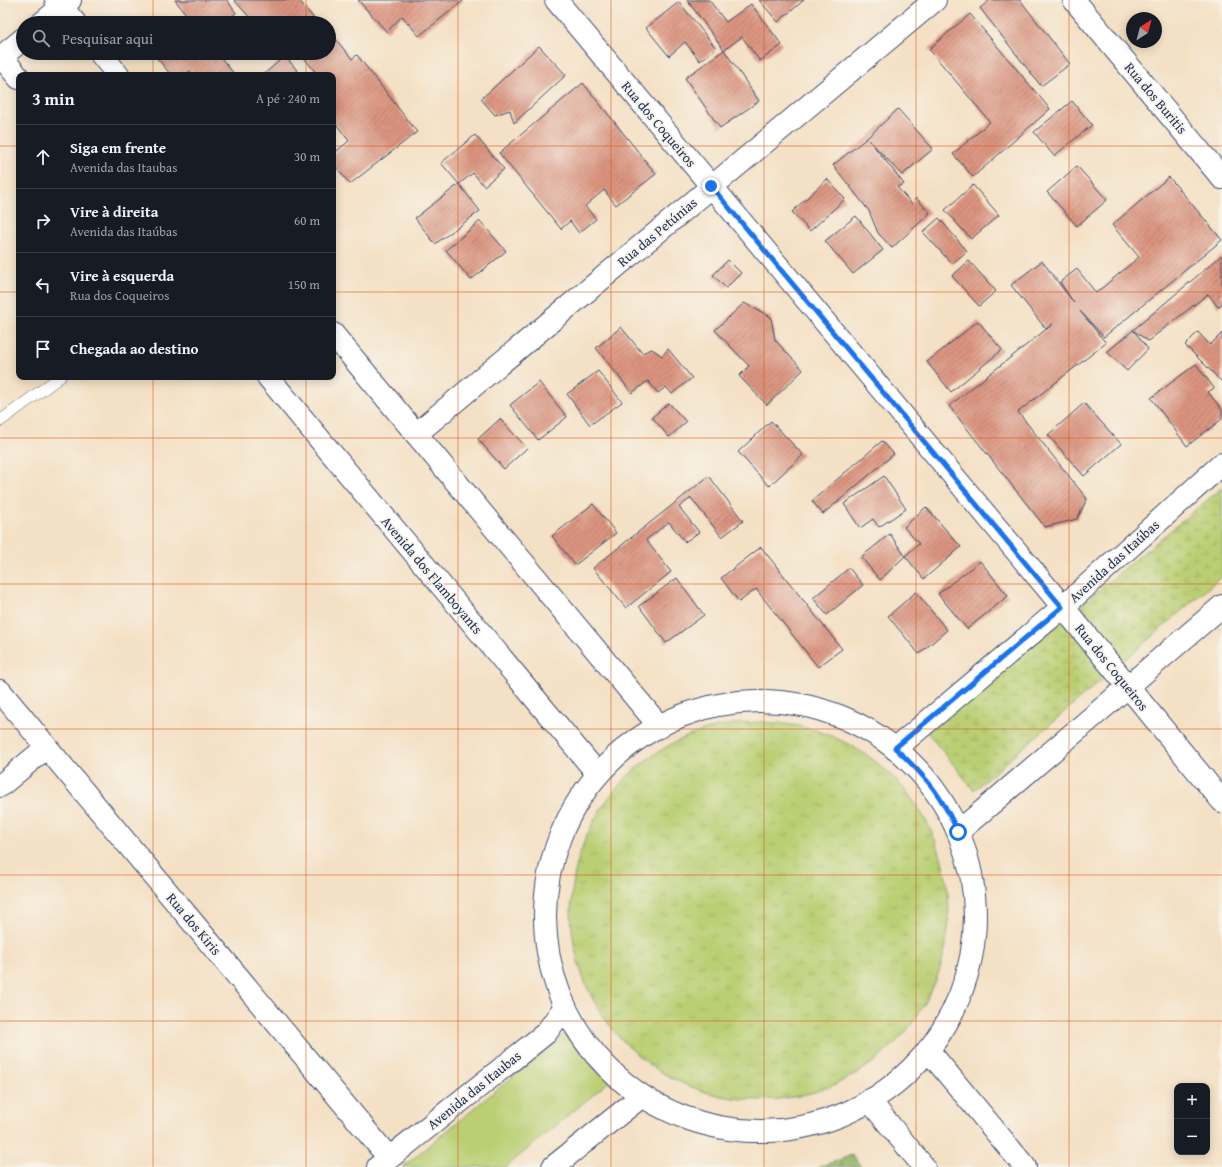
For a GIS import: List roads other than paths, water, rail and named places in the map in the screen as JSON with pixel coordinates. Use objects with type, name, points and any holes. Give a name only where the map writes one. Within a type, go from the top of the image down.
[{"type":"street","name":"Rua dos Coqueiros","points":[[556,0],[1222,801]]},
{"type":"street","name":"Rua das Petúnias","points":[[416,434],[935,0]]},
{"type":"street","name":"Rua dos Buritis","points":[[1074,0],[1222,178]]},
{"type":"street","points":[[53,16],[66,8]]},
{"type":"street","points":[[16,45],[1,57],[16,74]]},
{"type":"street","points":[[106,60],[116,72]]},
{"type":"street","points":[[336,338],[660,727]]},
{"type":"street","name":"Avenida dos Flamboyants","points":[[270,380],[597,773]]},
{"type":"street","name":"Avenida das Itaúbas","points":[[895,748],[1062,607],[1222,464]]},
{"type":"street","points":[[958,832],[1222,606]]},
{"type":"street","name":"Rua dos Kiris","points":[[0,691],[383,1162]]},
{"type":"street","points":[[760,700],[826,711],[895,748],[929,782],[945,806],[958,832],[973,881],[975,933],[966,983],[944,1030],[912,1069],[852,1112],[800,1128],[745,1131],[691,1120],[642,1096],[604,1065],[586,1044],[564,1008],[548,959],[545,894],[560,831],[594,776],[634,740],[660,727],[694,710],[760,700]]},
{"type":"street","points":[[0,786],[47,747]]},
{"type":"street","name":"Avenida das Itaubas","points":[[383,1162],[546,1032],[564,1008]]},
{"type":"street","points":[[928,1050],[1025,1167]]},
{"type":"street","points":[[553,1167],[642,1096]]},
{"type":"street","points":[[869,1100],[924,1167]]},
{"type":"lane","points":[[0,422],[56,380]]}]
